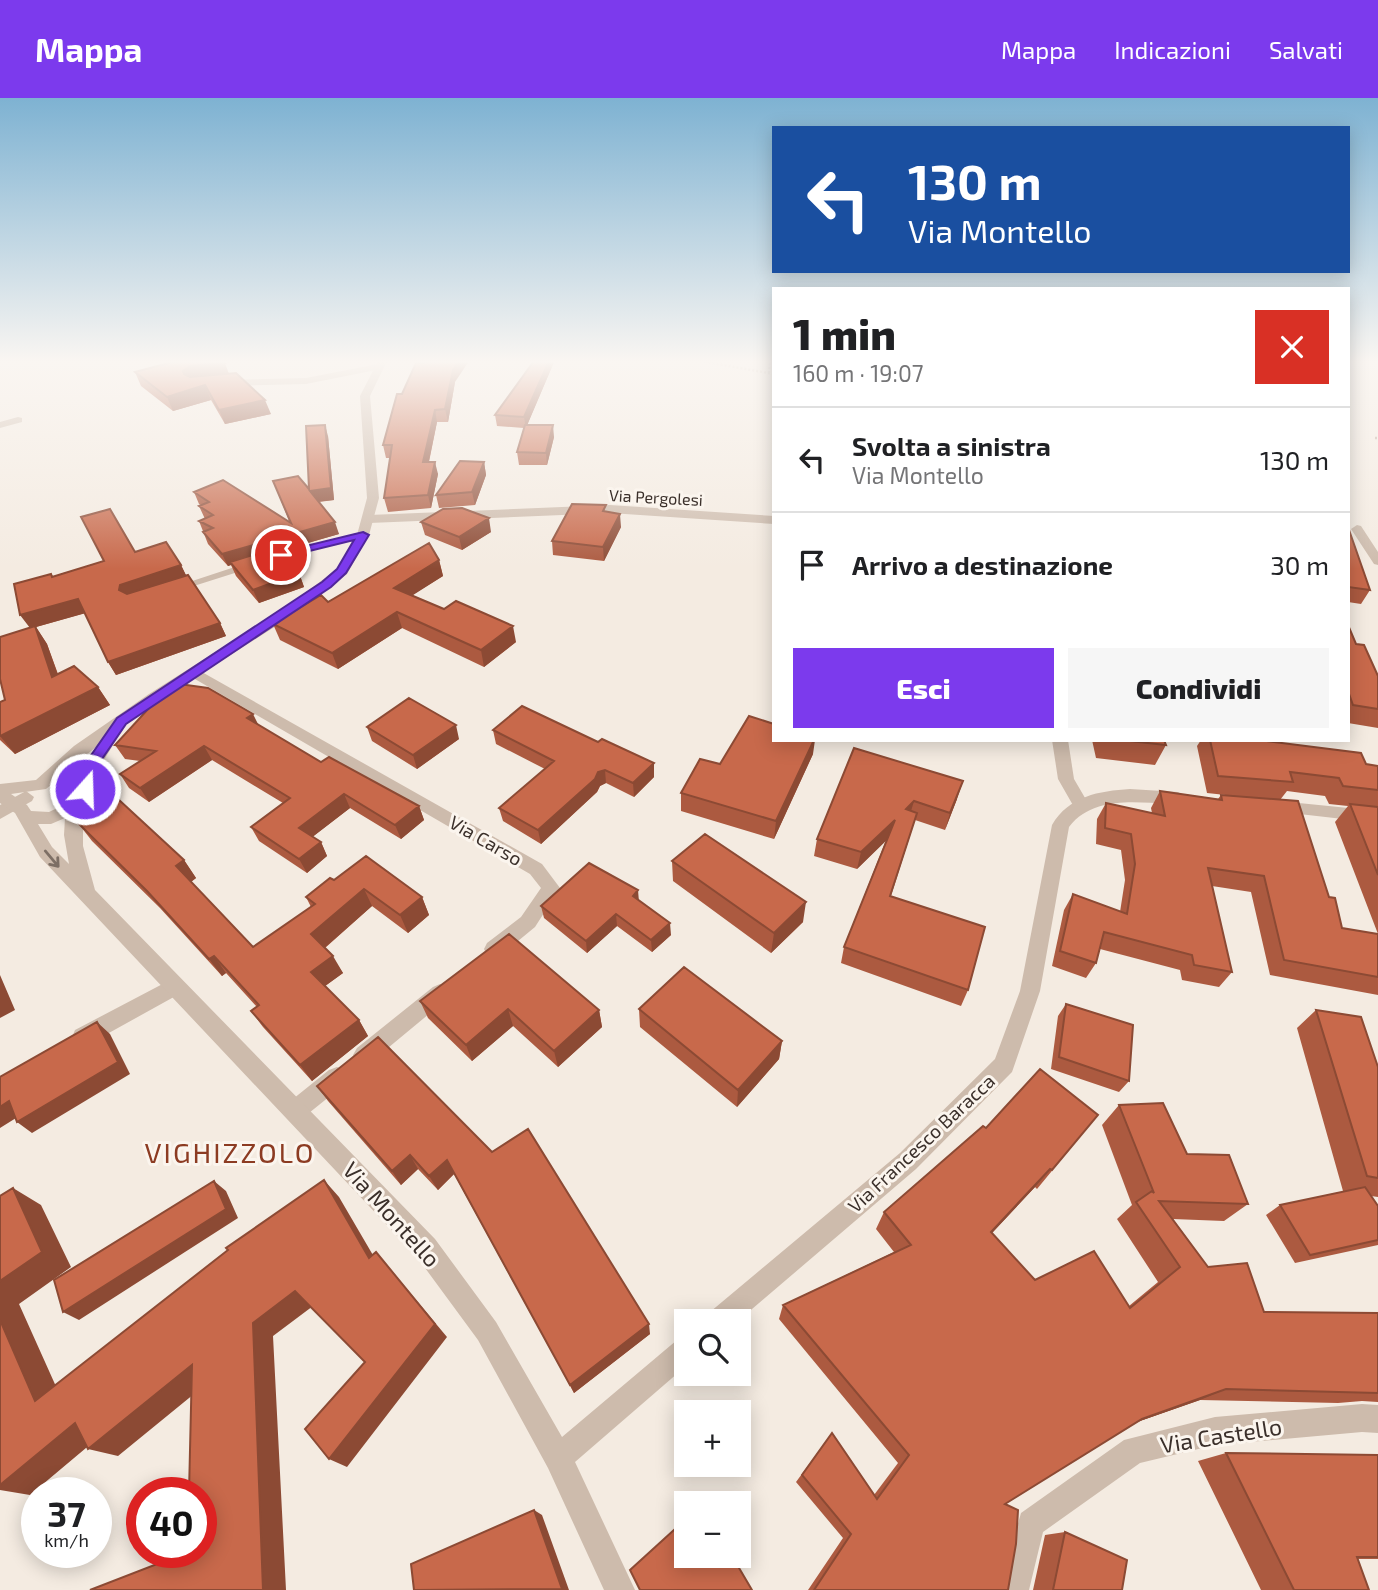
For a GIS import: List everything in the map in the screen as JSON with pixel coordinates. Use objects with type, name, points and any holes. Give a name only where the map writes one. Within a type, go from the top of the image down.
[{"type":"street","name":"Via Montello","points":[[368,431],[373,498],[363,535],[342,571],[121,721],[80,750],[40,785],[11,804],[46,852],[426,1248],[487,1331],[558,1458],[620,1590]]},
{"type":"street","name":"Via Pergolesi","points":[[369,519],[610,509],[772,520]]},
{"type":"street","points":[[1357,529],[1378,561]]},
{"type":"street","name":"Via Carso","points":[[193,672],[536,869],[551,888],[528,922],[475,964]]},
{"type":"street","name":"Via Montello","points":[[87,894],[75,858],[72,825],[94,761],[121,721]]},
{"type":"street","points":[[1060,742],[1066,779],[1080,803],[1095,799],[1140,796],[1194,799]]},
{"type":"street","points":[[65,778],[79,781],[81,794],[62,815],[51,818],[11,804],[40,785],[65,778]]},
{"type":"street","name":"Via Francesco Baracca","points":[[733,1309],[908,1161],[1004,1065],[1030,991],[1061,825],[1068,813],[1080,803]]},
{"type":"street","points":[[1260,805],[1378,817]]},
{"type":"street","points":[[296,1110],[454,982]]},
{"type":"street","points":[[59,1049],[174,987]]},
{"type":"street","points":[[558,1458],[674,1359]]},
{"type":"street","name":"Via Castello","points":[[1014,1590],[1031,1523],[1134,1450],[1215,1431],[1362,1418],[1378,1419]]},
{"type":"lane","points":[[158,593],[281,555],[363,535]]},
{"type":"building","points":[[306,431],[326,431],[331,488],[310,491],[335,522],[222,554],[203,532],[213,528],[199,521],[213,515],[199,506],[209,502],[194,492],[223,480],[291,523],[273,481],[298,476],[309,489]]},
{"type":"building","points":[[387,431],[430,431],[423,462],[435,462],[428,495],[384,498],[392,445],[383,445]]},
{"type":"building","points":[[523,431],[552,431],[546,453],[517,452]]},
{"type":"building","points":[[460,461],[484,462],[472,492],[436,495]]},
{"type":"building","points":[[572,504],[606,505],[603,511],[620,514],[603,547],[552,541]]},
{"type":"building","points":[[462,508],[489,518],[459,537],[421,522],[443,509]]},
{"type":"building","points":[[110,509],[135,552],[166,542],[181,565],[120,585],[119,590],[127,594],[188,575],[220,623],[108,662],[78,599],[20,615],[14,584],[51,574],[52,577],[104,561],[81,517]]},
{"type":"building","points":[[1350,533],[1370,590],[1350,587]]},
{"type":"building","points":[[429,543],[439,560],[394,588],[444,609],[456,601],[513,626],[481,650],[397,612],[332,653],[273,624],[321,595],[328,602]]},
{"type":"building","points":[[275,548],[299,573],[253,590],[230,562]]},
{"type":"building","points":[[35,626],[52,677],[74,666],[98,687],[0,736],[0,702],[5,700],[0,679],[0,637]]},
{"type":"building","points":[[1350,630],[1356,644],[1364,645],[1378,676],[1378,709],[1353,705],[1350,697]]},
{"type":"building","points":[[172,683],[208,688],[253,714],[247,718],[321,762],[329,757],[419,806],[395,825],[344,794],[299,828],[321,842],[299,859],[251,827],[290,798],[204,746],[140,788],[120,774],[156,751],[115,745]]},
{"type":"building","points":[[409,698],[456,725],[413,755],[367,727]]},
{"type":"building","points":[[522,706],[598,742],[602,739],[654,763],[633,783],[605,770],[598,772],[595,779],[538,830],[499,808],[554,761],[493,730]]},
{"type":"building","points":[[749,716],[772,723],[772,742],[813,742],[776,821],[681,793],[700,759],[720,764]]},
{"type":"building","points":[[1139,742],[1165,742],[1166,745]]},
{"type":"building","points":[[1210,742],[1275,742],[1361,753],[1366,764],[1378,766],[1378,790],[1343,786],[1339,778],[1290,772],[1293,782],[1218,776]]},
{"type":"building","points":[[854,748],[963,781],[950,813],[914,801],[906,809],[917,813],[890,896],[985,927],[968,990],[844,947],[895,820],[861,852],[817,839]]},
{"type":"building","points":[[1160,791],[1222,800],[1221,795],[1298,801],[1329,897],[1335,898],[1342,928],[1378,934],[1378,977],[1284,960],[1264,876],[1208,868],[1232,972],[1194,965],[1192,955],[1104,932],[1096,963],[1060,951],[1073,894],[1127,914],[1135,864],[1131,834],[1105,828],[1106,803],[1165,816]]},
{"type":"building","points":[[118,799],[184,860],[176,866],[253,947],[315,904],[306,897],[330,878],[334,880],[366,856],[422,897],[400,915],[364,889],[311,934],[333,956],[311,972],[359,1020],[300,1065],[251,1011],[259,1005],[214,956],[209,959],[147,891],[78,823]]},
{"type":"building","points":[[1350,804],[1378,807],[1378,875]]},
{"type":"building","points":[[705,834],[806,902],[774,933],[672,861]]},
{"type":"building","points":[[589,863],[638,890],[633,896],[670,923],[651,940],[616,914],[586,941],[541,906]]},
{"type":"building","points":[[509,934],[599,1010],[554,1051],[508,1009],[466,1045],[420,1001]]},
{"type":"building","points":[[684,967],[782,1041],[738,1090],[639,1009]]},
{"type":"building","points":[[1066,1004],[1133,1025],[1129,1081],[1059,1057]]},
{"type":"building","points":[[1316,1010],[1361,1017],[1378,1067],[1378,1178],[1367,1176]]},
{"type":"building","points":[[97,1022],[118,1062],[17,1122],[9,1101],[0,1107],[0,1077]]},
{"type":"building","points":[[378,1037],[492,1152],[528,1129],[649,1324],[570,1385],[447,1160],[429,1176],[410,1155],[392,1171],[317,1086]]},
{"type":"building","points":[[1040,1069],[1098,1115],[1052,1170],[1050,1169],[991,1232],[1035,1280],[1094,1251],[1130,1308],[1180,1267],[1136,1202],[1152,1191],[1154,1193],[1119,1105],[1163,1103],[1187,1154],[1229,1155],[1248,1204],[1159,1201],[1208,1267],[1247,1263],[1264,1312],[1378,1313],[1378,1393],[1226,1389],[1142,1419],[1005,1504],[1018,1510],[1016,1544],[1008,1590],[814,1590],[851,1534],[802,1475],[832,1433],[877,1499],[909,1455],[783,1305],[911,1245],[884,1212],[983,1126],[986,1128]]},
{"type":"building","points":[[324,1180],[369,1258],[376,1252],[435,1324],[329,1459],[305,1429],[365,1362],[295,1291],[253,1323],[263,1590],[90,1590],[147,1568],[217,1568],[217,1477],[189,1477],[192,1365],[88,1449],[75,1423],[0,1485],[0,1320],[35,1401],[228,1250],[226,1248]]},
{"type":"building","points":[[214,1181],[226,1209],[63,1312],[54,1280]]},
{"type":"building","points":[[1365,1187],[1378,1206],[1378,1240],[1310,1255],[1280,1205]]},
{"type":"building","points":[[13,1188],[42,1252],[0,1281],[0,1196]]},
{"type":"building","points":[[1226,1453],[1378,1455],[1378,1557],[1357,1557],[1369,1590],[1294,1590]]},
{"type":"building","points":[[534,1510],[562,1589],[414,1590],[411,1564]]},
{"type":"building","points":[[674,1530],[674,1568],[739,1568],[752,1590],[640,1590],[630,1570]]},
{"type":"building","points":[[1065,1532],[1127,1560],[1122,1590],[1053,1590]]},
{"type":"district","name":"VIGHIZZOLO","points":[[230,1152]]},
{"type":"route","points":[[85,789],[94,761],[121,721],[154,697],[290,611],[326,584],[342,571],[363,535],[281,555]]}]
